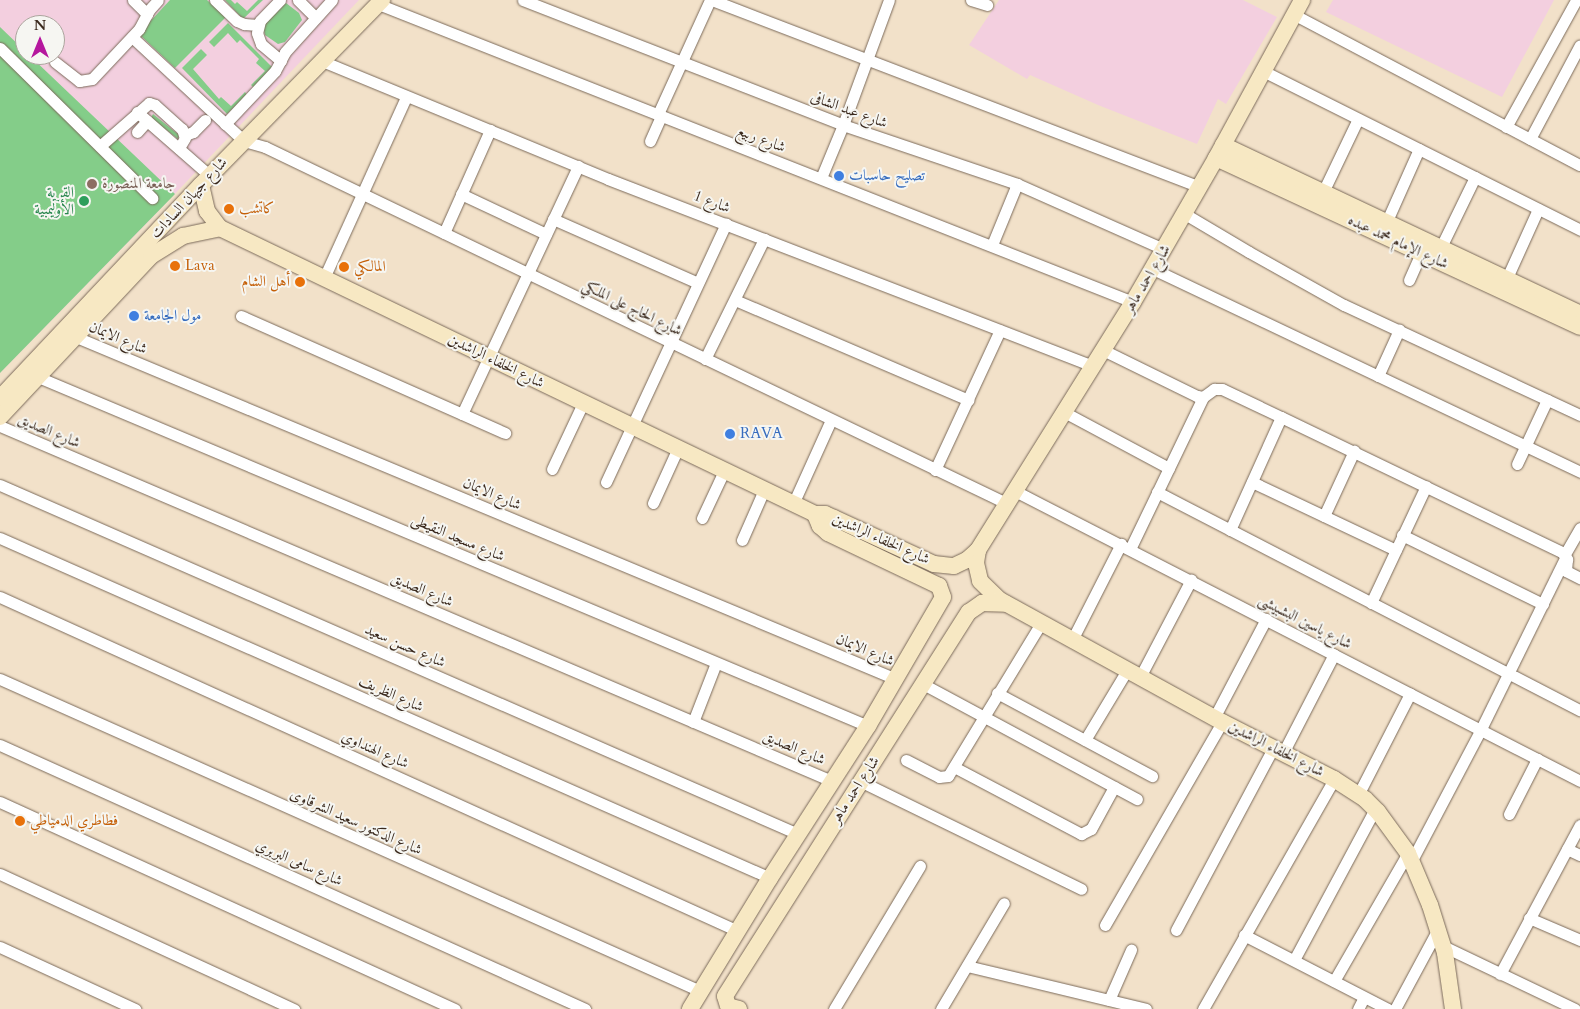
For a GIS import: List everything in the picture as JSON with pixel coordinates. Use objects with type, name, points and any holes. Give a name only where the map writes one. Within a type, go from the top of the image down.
[{"type":"main road","name":"شارع جيهان السادات","points":[[0,398],[205,181],[380,2]]},
{"type":"main road","name":"شارع احمد ماهر","points":[[946,567],[961,564],[978,550],[1133,302],[1220,152],[1297,7]]},
{"type":"main road","name":"شارع الإمام محمد عبده","points":[[1220,152],[1323,192],[1580,314]]},
{"type":"main road","name":"شارع الإمام محمد عبده","points":[[1220,152],[1421,253],[1580,327]]},
{"type":"main road","points":[[205,181],[207,211],[220,228]]},
{"type":"main road","name":"شارع جيهان السادات","points":[[0,417],[151,256],[183,236],[220,228]]},
{"type":"main road","name":"شارع الخلفاء الراشدين","points":[[220,228],[793,504],[815,514],[825,514],[934,564],[946,567]]},
{"type":"main road","name":"شارع الخلفاء الراشدين","points":[[815,514],[820,526],[828,533],[936,584]]},
{"type":"main road","name":"شارع الخلفاء الراشدين","points":[[978,550],[976,569],[984,586],[1006,604],[1218,720],[1334,779],[1375,809],[1390,826],[1410,856],[1443,946],[1452,1002]]},
{"type":"main road","name":"شارع احمد ماهر","points":[[690,1009],[770,878],[868,726],[942,600],[943,591],[936,584]]},
{"type":"main road","name":"شارع احمد ماهر","points":[[732,1006],[725,996],[860,781],[972,609],[988,602],[1006,604]]},
{"type":"main road","points":[[1444,1009],[1452,1002]]},
{"type":"street","points":[[133,0],[147,14]]},
{"type":"street","points":[[59,65],[76,79],[88,81],[132,37],[158,0]]},
{"type":"street","points":[[215,0],[237,21],[251,26],[258,25]]},
{"type":"street","points":[[280,0],[258,25],[257,33],[259,40],[281,61]]},
{"type":"street","points":[[298,0],[316,18]]},
{"type":"street","points":[[225,124],[275,71],[285,52],[332,0]]},
{"type":"street","name":"شارع عبد الشافى","points":[[523,0],[843,125],[1017,184],[1164,249]]},
{"type":"street","points":[[650,141],[659,115],[711,0],[1200,187]]},
{"type":"street","points":[[821,178],[868,60],[889,0]]},
{"type":"street","points":[[970,0],[987,5]]},
{"type":"street","points":[[1506,127],[1576,0]]},
{"type":"street","name":"شارع ربيع","points":[[380,2],[659,115],[1133,302]]},
{"type":"street","points":[[1297,7],[1506,127],[1580,165]]},
{"type":"street","points":[[132,37],[244,141]]},
{"type":"street","points":[[1530,139],[1580,45]]},
{"type":"street","points":[[0,48],[152,198]]},
{"type":"street","name":"شارع 1","points":[[322,61],[578,166],[1093,366]]},
{"type":"street","points":[[1263,71],[1580,230]]},
{"type":"street","points":[[324,278],[406,97]]},
{"type":"street","points":[[100,146],[146,104],[155,105],[182,129],[185,141],[178,148]]},
{"type":"street","points":[[137,112],[178,148],[205,181]]},
{"type":"street","points":[[1323,192],[1358,119]]},
{"type":"street","points":[[185,135],[193,132],[204,120]]},
{"type":"street","points":[[137,132],[147,121]]},
{"type":"street","points":[[444,233],[490,130]]},
{"type":"street","name":"شارع الحاج على الملكي","points":[[244,141],[265,147],[935,470],[1011,497]]},
{"type":"street","points":[[1386,223],[1419,150]]},
{"type":"street","points":[[462,414],[578,166]]},
{"type":"street","points":[[1440,249],[1475,178]]},
{"type":"street","points":[[992,245],[1017,184]]},
{"type":"street","points":[[461,194],[546,234]]},
{"type":"street","points":[[1506,280],[1538,209]]},
{"type":"street","points":[[1184,214],[1294,278],[1399,330],[1580,415]]},
{"type":"street","points":[[553,219],[698,283]]},
{"type":"street","points":[[606,482],[726,224]]},
{"type":"street","points":[[705,360],[764,239]]},
{"type":"street","points":[[1409,280],[1421,253]]},
{"type":"street","points":[[1152,269],[1580,472]]},
{"type":"street","points":[[735,300],[968,400]]},
{"type":"street","points":[[241,316],[505,433]]},
{"type":"street","points":[[935,470],[1000,330]]},
{"type":"street","points":[[1378,376],[1399,330]]},
{"type":"street","name":"شارع الايمان","points":[[76,337],[896,679]]},
{"type":"street","points":[[1103,350],[1197,396],[1203,397]]},
{"type":"street","name":"شارع مسجد النقيطى","points":[[38,377],[868,726]]},
{"type":"street","points":[[1072,640],[1157,492],[1203,397],[1214,389],[1222,389],[1282,416],[1566,555]]},
{"type":"street","points":[[1517,464],[1547,400]]},
{"type":"street","points":[[552,469],[583,402]]},
{"type":"street","points":[[1064,412],[1169,468]]},
{"type":"street","points":[[1230,530],[1282,416]]},
{"type":"street","points":[[793,504],[831,420]]},
{"type":"street","name":"شارع الصديق","points":[[0,426],[832,781]]},
{"type":"street","points":[[653,503],[678,448]]},
{"type":"street","points":[[1324,516],[1354,452]]},
{"type":"street","points":[[702,518],[724,470]]},
{"type":"street","points":[[1252,482],[1396,550]]},
{"type":"street","name":"شارع حسن سعيد","points":[[0,485],[798,834]]},
{"type":"street","points":[[1371,602],[1426,486]]},
{"type":"street","points":[[742,540],[764,490]]},
{"type":"street","points":[[1157,492],[1580,709]]},
{"type":"street","name":"شارع ياسين البشبيشى","points":[[1011,497],[1126,547],[1580,781]]},
{"type":"street","points":[[1334,982],[1410,856],[1480,731],[1580,528]]},
{"type":"street","points":[[1402,535],[1543,604]]},
{"type":"street","name":"شارع الظريف","points":[[0,538],[770,878]]},
{"type":"street","points":[[1566,555],[1565,569],[1580,578]]},
{"type":"street","points":[[1085,740],[1134,674],[1191,580]]},
{"type":"street","name":"شارع الهنداوي","points":[[0,597],[738,930]]},
{"type":"street","points":[[1105,925],[1218,720],[1266,619]]},
{"type":"street","points":[[906,760],[941,778],[948,776],[1041,623]]},
{"type":"street","points":[[1176,930],[1334,654]]},
{"type":"street","points":[[693,722],[716,663]]},
{"type":"street","name":"شارع الدكتور سعيد الشرقاوى","points":[[0,679],[700,992]]},
{"type":"street","points":[[923,684],[1138,799]]},
{"type":"street","points":[[997,693],[1152,776]]},
{"type":"street","points":[[1358,795],[1410,694]]},
{"type":"street","name":"شارع سامى البربري","points":[[0,745],[585,1009]]},
{"type":"street","points":[[1509,814],[1537,759]]},
{"type":"street","points":[[954,768],[1081,834],[1091,829],[1114,786]]},
{"type":"street","points":[[1203,1009],[1334,779]]},
{"type":"street","points":[[860,781],[1081,889]]},
{"type":"street","points":[[0,802],[455,1009]]},
{"type":"street","points":[[1294,960],[1375,809]]},
{"type":"street","points":[[1500,974],[1580,825]]},
{"type":"street","points":[[1567,849],[1580,855]]},
{"type":"street","points":[[834,1009],[920,866]]},
{"type":"street","points":[[0,874],[294,1009]]},
{"type":"street","points":[[942,1009],[1004,902]]},
{"type":"street","points":[[1530,918],[1580,940]]},
{"type":"street","points":[[1395,1009],[1438,929]]},
{"type":"street","points":[[1244,935],[1388,1009]]},
{"type":"street","points":[[1443,946],[1575,1009]]},
{"type":"street","points":[[0,948],[135,1009]]},
{"type":"street","points":[[1109,1000],[1131,950]]},
{"type":"street","points":[[967,966],[1146,1009]]},
{"type":"street","points":[[1358,1009],[1364,997]]},
{"type":"shaded area","name":"جامعة المنصورة","points":[[0,0],[359,0],[152,218],[0,373]]},
{"type":"shaded area","points":[[999,0],[1243,0],[1277,17],[1226,104],[1218,99],[1197,144],[1098,105],[1030,75],[1027,79],[969,45]]},
{"type":"shaded area","points":[[1333,0],[1554,0],[1502,97],[1326,12]]},
{"type":"green space","points":[[170,0],[207,0],[226,17],[175,68],[141,36],[145,27]]},
{"type":"green space","points":[[225,0],[231,0],[235,4],[237,2],[247,11],[258,0],[263,0],[243,19]]},
{"type":"green space","points":[[286,3],[299,13],[302,20],[285,42],[278,44],[265,35],[263,26]]},
{"type":"green space","points":[[228,23],[273,68],[254,88],[251,85],[265,71],[256,63],[259,59],[240,40],[237,43],[228,33],[214,47],[209,42]]},
{"type":"green space","name":"القرية الأوليمبية","points":[[0,27],[15,41],[15,65],[40,65],[175,194],[0,373]]},
{"type":"green space","points":[[201,49],[207,55],[193,69],[219,99],[221,97],[231,106],[245,92],[247,95],[227,114],[182,68]]},
{"type":"green space","points":[[153,114],[179,135],[178,139],[151,118]]},
{"type":"place","name":"تصليح حاسبات","points":[[839,176]]},
{"type":"place","name":"جامعة المنصورة","points":[[92,184]]},
{"type":"place","name":"القرية الأوليمبية","points":[[84,201]]},
{"type":"place","name":"كاتشب","points":[[229,209]]},
{"type":"place","name":"Lava","points":[[175,266]]},
{"type":"place","name":"المالكي","points":[[344,267]]},
{"type":"place","name":"أهل الشام","points":[[300,282]]},
{"type":"place","name":"مول الجامعة","points":[[134,316]]},
{"type":"place","name":"RAVA","points":[[730,434]]},
{"type":"place","name":"فطاطري الدمياطي","points":[[20,821]]}]
